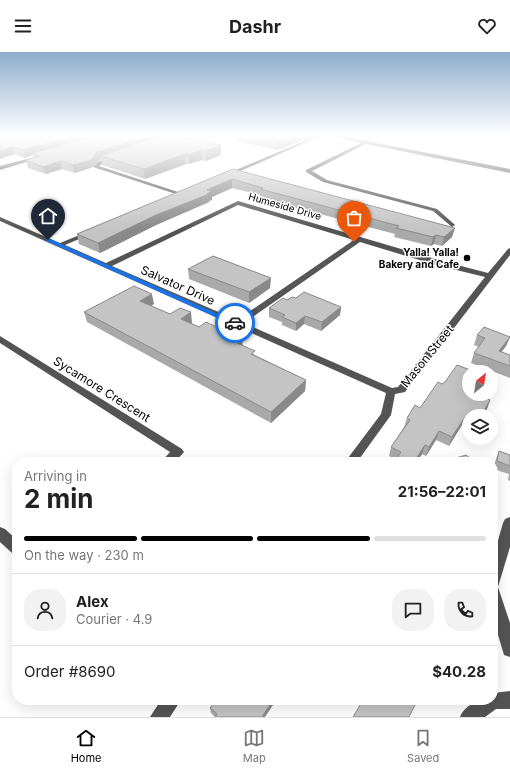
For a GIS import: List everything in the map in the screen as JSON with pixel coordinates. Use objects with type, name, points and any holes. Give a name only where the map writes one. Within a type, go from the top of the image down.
[{"type":"street","points":[[96,167],[183,194],[170,197]]},
{"type":"street","points":[[220,178],[246,167]]},
{"type":"street","points":[[316,167],[308,171],[325,181],[435,210],[452,225]]},
{"type":"street","points":[[486,167],[510,172]]},
{"type":"street","name":"Humeside Drive","points":[[106,266],[235,204],[253,207],[488,278]]},
{"type":"street","name":"Salvator Drive","points":[[0,219],[391,391]]},
{"type":"street","points":[[60,245],[96,230]]},
{"type":"street","points":[[237,324],[359,239]]},
{"type":"street","name":"Mason Street","points":[[355,457],[386,415],[391,391],[401,390],[510,250]]},
{"type":"street","name":"Sycamore Crescent","points":[[0,339],[178,452],[172,457]]},
{"type":"street","points":[[498,565],[510,523]]},
{"type":"street","points":[[0,533],[12,544]]},
{"type":"street","points":[[498,609],[510,649]]},
{"type":"street","points":[[498,701],[510,700]]},
{"type":"street","points":[[159,717],[168,705]]},
{"type":"street","points":[[469,717],[488,705]]},
{"type":"building","points":[[137,167],[149,167],[144,169]]},
{"type":"building","points":[[233,169],[455,228],[444,237],[436,235],[433,237],[396,228],[399,226],[260,189],[263,188],[232,179],[207,190],[212,191],[207,194],[209,194],[154,216],[98,243],[77,234]]},
{"type":"building","points":[[213,256],[271,278],[249,292],[188,269]]},
{"type":"building","points":[[134,286],[152,294],[140,301],[170,314],[180,308],[191,312],[181,319],[199,327],[206,322],[242,339],[237,343],[255,351],[251,354],[306,380],[271,412],[84,312]]},
{"type":"building","points":[[304,292],[341,307],[322,322],[305,316],[296,323],[282,317],[285,315],[269,308],[283,298],[287,300],[292,297],[296,298]]},
{"type":"building","points":[[484,327],[510,337],[499,351],[510,355],[510,366],[474,353],[485,338],[477,335]]},
{"type":"building","points":[[457,365],[462,367],[462,401],[489,401],[485,409],[462,409],[462,422],[452,437],[439,431],[429,447],[425,445],[417,457],[398,457],[401,452],[391,447],[410,420],[407,418],[415,405],[420,408],[438,382],[442,384]]},
{"type":"building","points":[[499,451],[510,455],[510,466],[498,461]]},
{"type":"building","points":[[212,705],[270,705],[262,717],[215,717],[217,714],[210,708]]},
{"type":"building","points":[[360,705],[415,705],[409,717],[353,717]]},
{"type":"way so far","points":[[235,323],[237,324],[354,242]]},
{"type":"place","name":"Yalla! Yalla! Bakery and Cafe","points":[[467,258]]},
{"type":"route","points":[[48,240],[235,323]]}]
